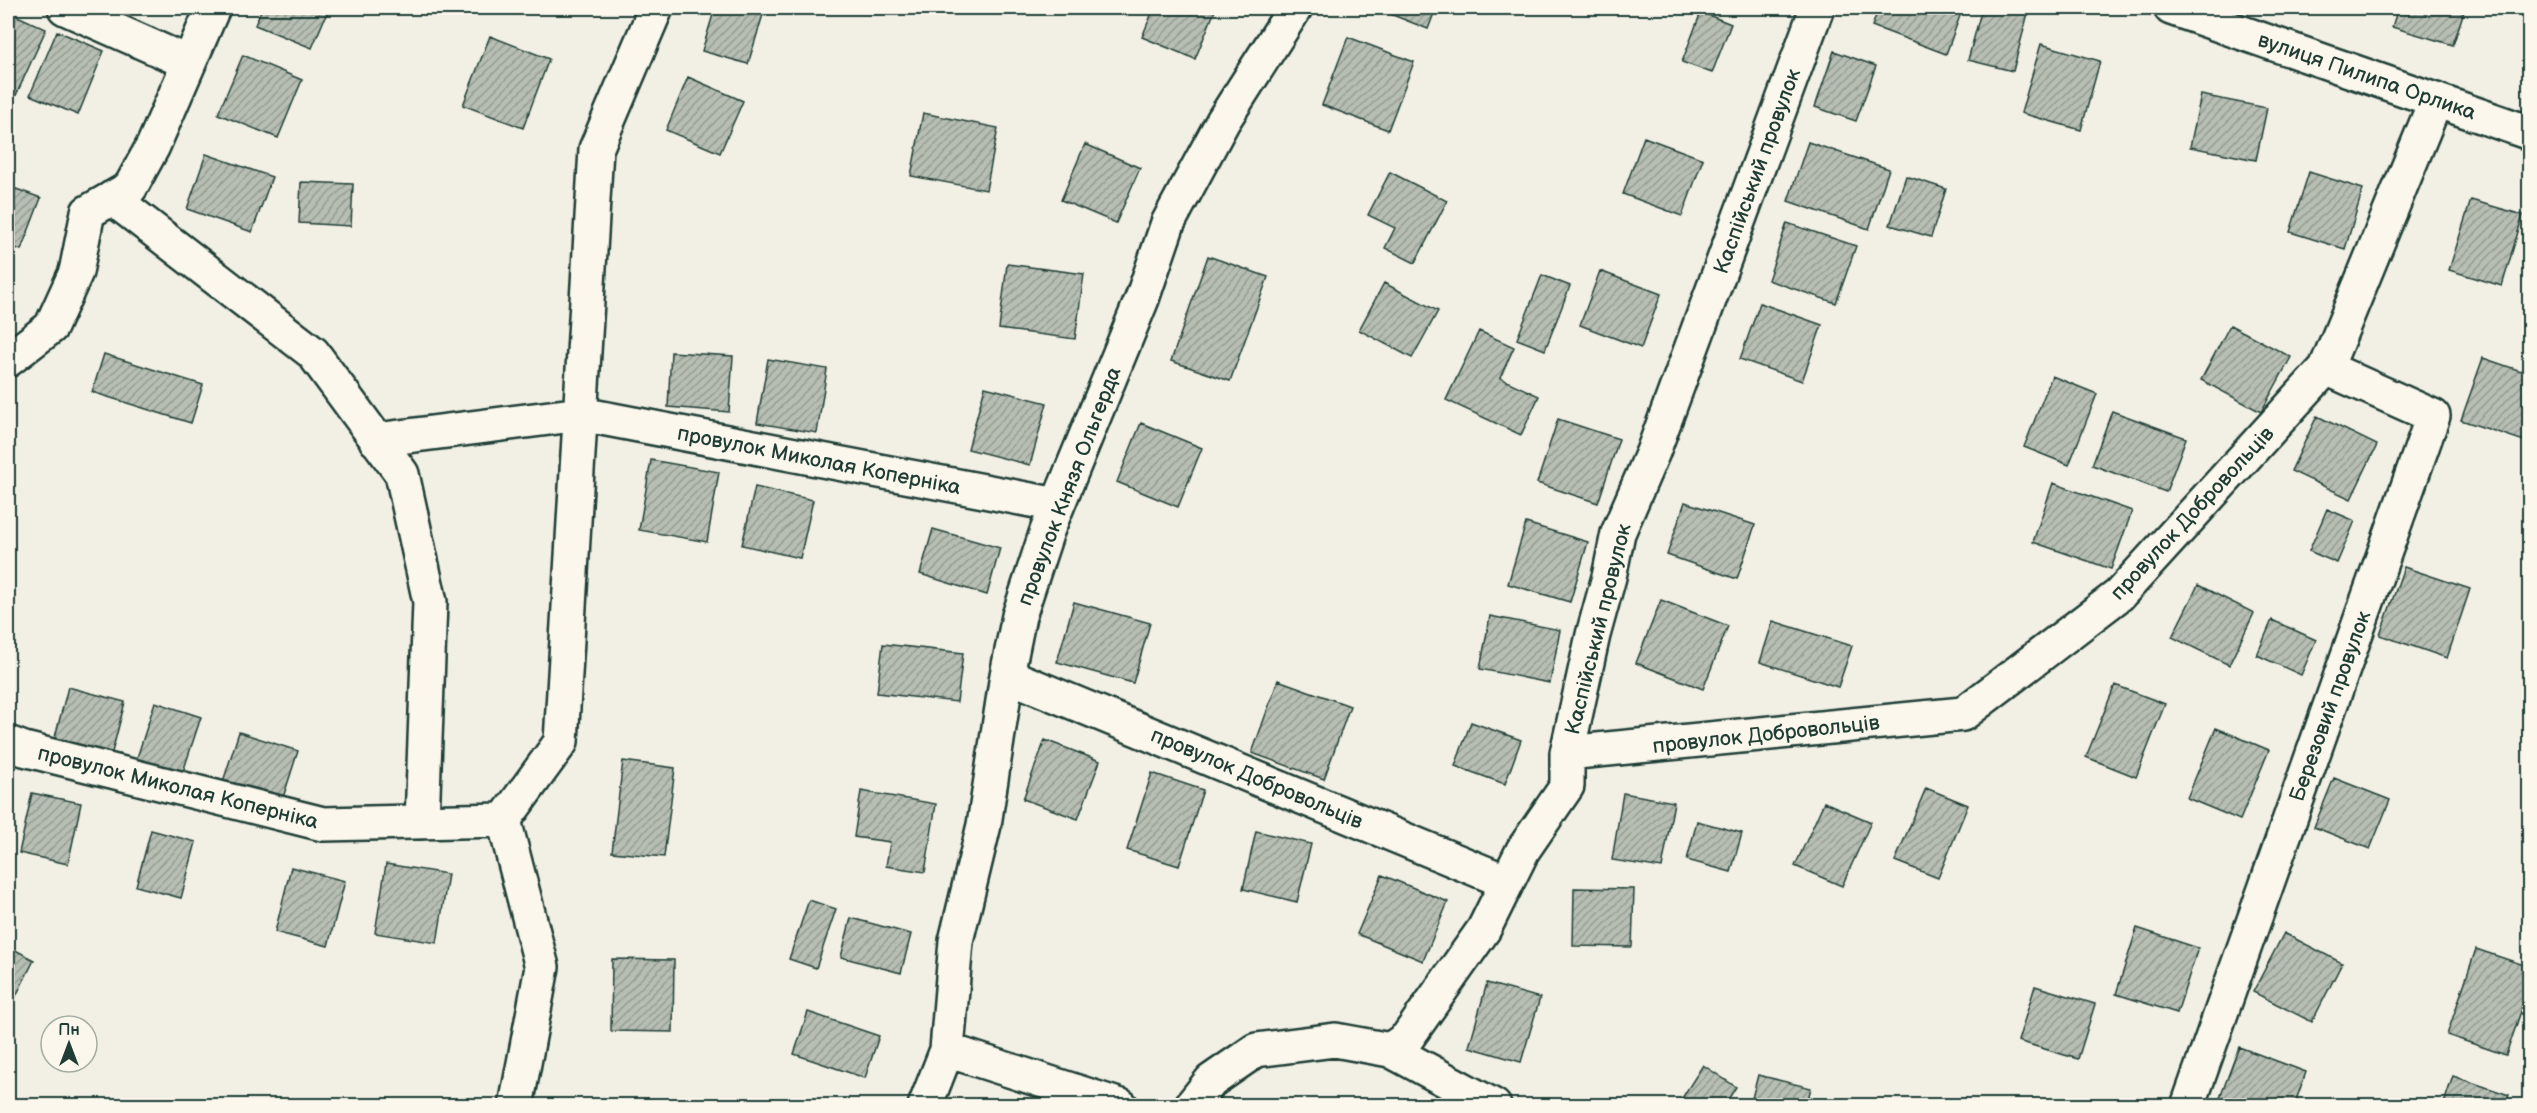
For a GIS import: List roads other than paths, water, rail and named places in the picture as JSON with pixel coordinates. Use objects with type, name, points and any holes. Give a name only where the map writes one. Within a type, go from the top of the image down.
[{"type":"street","points":[[65,8],[189,63]]},
{"type":"street","points":[[8,360],[51,327],[76,272],[88,212],[130,188],[153,146],[213,8]]},
{"type":"street","points":[[516,1106],[543,967],[504,820],[561,742],[596,149],[656,8]]},
{"type":"street","name":"провулок Князя Ольгерда","points":[[925,1106],[947,1050],[956,941],[984,825],[1007,675],[1019,616],[1057,505],[1142,299],[1168,223],[1223,121],[1295,8]]},
{"type":"street","name":"Каспійський провулок","points":[[1390,1050],[1407,1038],[1484,929],[1523,850],[1567,786],[1567,753],[1618,533],[1653,452],[1817,8]]},
{"type":"street","name":"вулиця Пилипа Орлика","points":[[2171,8],[2529,133]]},
{"type":"street","name":"провулок Добровольців","points":[[1567,753],[1963,714],[2120,595],[2326,368],[2436,100]]},
{"type":"street","points":[[112,198],[313,353],[402,474],[429,602],[422,822]]},
{"type":"street","name":"Березовий провулок","points":[[2188,1106],[2433,416],[2326,368]]},
{"type":"street","name":"провулок Миколая Коперніка","points":[[376,440],[581,414],[1057,505]]},
{"type":"street","name":"провулок Добровольців","points":[[1007,675],[1507,882]]},
{"type":"street","name":"провулок Миколая Коперніка","points":[[8,743],[24,750],[323,824],[504,820]]},
{"type":"street","points":[[1191,1106],[1211,1081],[1256,1050],[1335,1040],[1390,1050],[1494,1106]]},
{"type":"street","points":[[947,1050],[1121,1106]]}]
